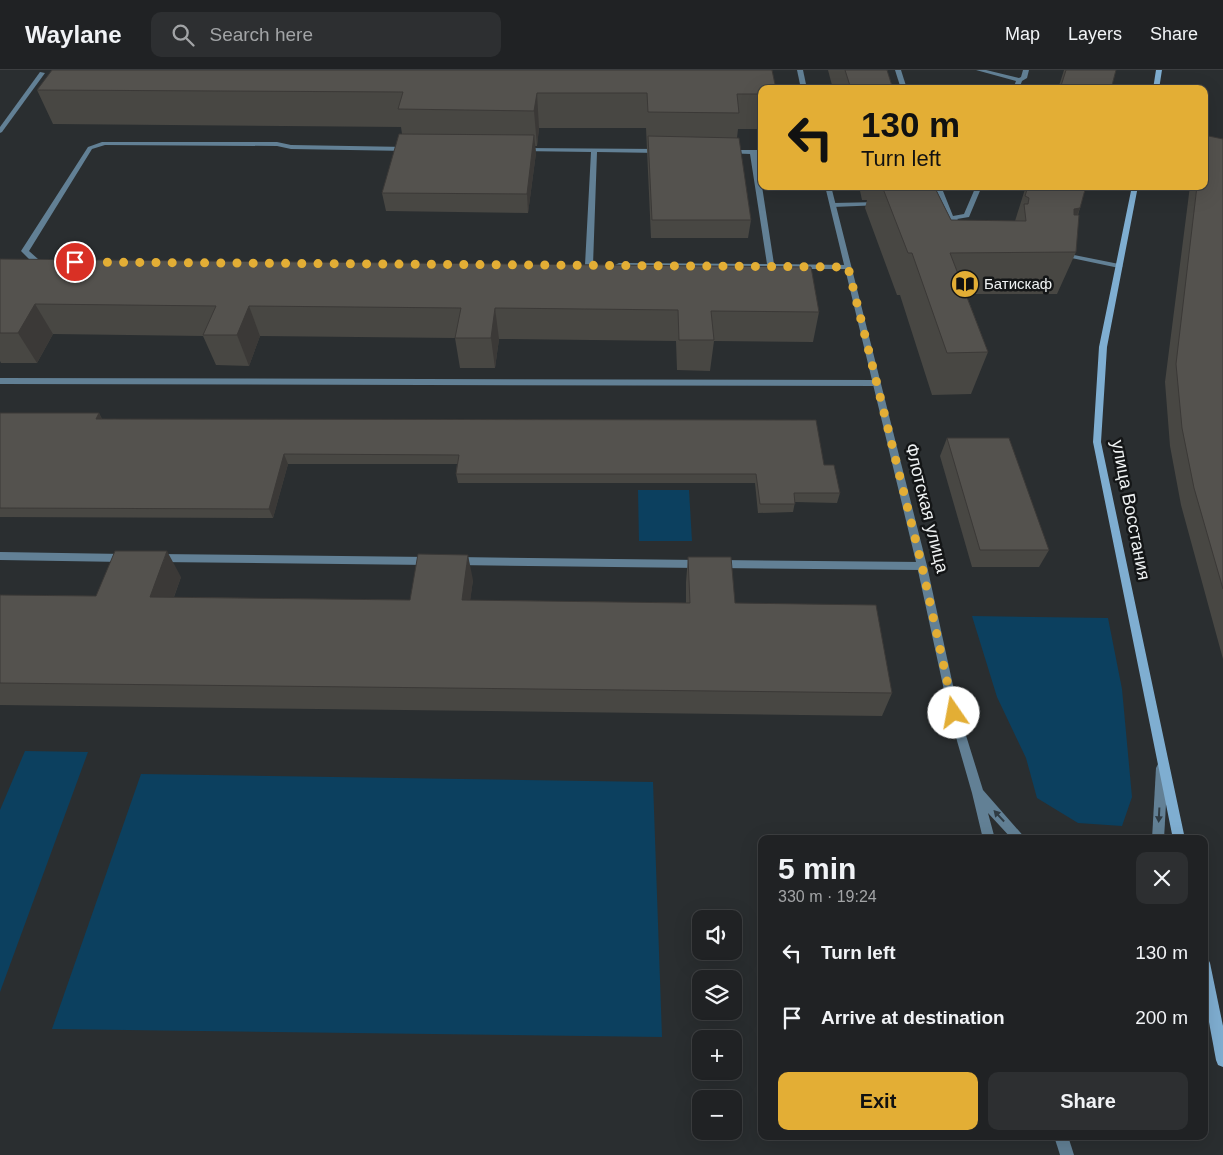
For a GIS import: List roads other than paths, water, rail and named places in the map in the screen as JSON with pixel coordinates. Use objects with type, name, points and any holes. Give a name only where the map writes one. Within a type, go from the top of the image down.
[{"type":"street","points":[[800,70],[803,85]]},
{"type":"street","points":[[898,70],[903,85]]},
{"type":"street","points":[[979,70],[1019,80],[1024,78],[1026,70]]},
{"type":"street","points":[[1157,85],[1159,70]]},
{"type":"street","points":[[0,130],[42,74]]},
{"type":"street","points":[[1017,85],[1019,80]]},
{"type":"street","points":[[56,262],[36,261],[25,251],[90,148],[104,142],[277,144],[290,148],[418,149]]},
{"type":"street","points":[[515,150],[673,151]]},
{"type":"street","points":[[589,265],[594,150]]},
{"type":"street","points":[[723,152],[758,152]]},
{"type":"street","points":[[753,152],[758,184]]},
{"type":"street","points":[[759,190],[771,266]]},
{"type":"street","name":"Флотская улица","points":[[829,190],[922,566],[954,713],[978,793],[988,835]]},
{"type":"street","points":[[940,190],[951,218],[968,233]]},
{"type":"street","points":[[951,218],[968,216],[978,190]]},
{"type":"street","name":"улица Восстания","points":[[1134,190],[1102,346],[1097,442],[1178,835]]},
{"type":"street","points":[[916,203],[944,202]]},
{"type":"street","points":[[832,205],[889,204]]},
{"type":"street","points":[[1062,254],[1119,266]]},
{"type":"street","points":[[580,265],[599,265]]},
{"type":"street","points":[[608,265],[848,267]]},
{"type":"street","points":[[0,381],[877,383]]},
{"type":"street","points":[[0,556],[922,566]]},
{"type":"street","points":[[1158,835],[1163,757]]},
{"type":"street","points":[[978,793],[1016,835]]},
{"type":"street","points":[[1208,983],[1223,1060]]},
{"type":"street","points":[[1062,1140],[1066,1155]]},
{"type":"place","name":"Батискаф","points":[[965,284]]}]
